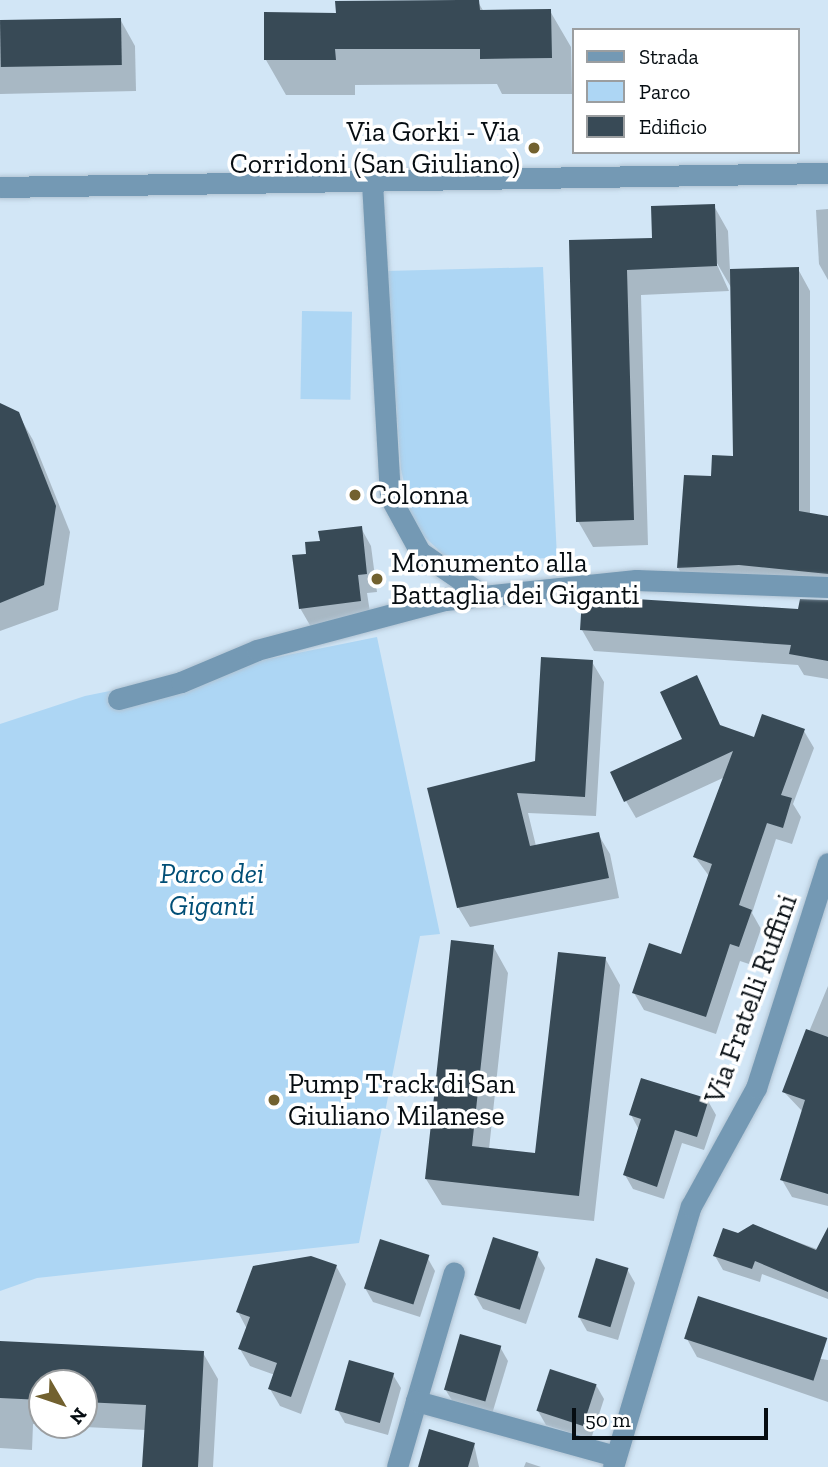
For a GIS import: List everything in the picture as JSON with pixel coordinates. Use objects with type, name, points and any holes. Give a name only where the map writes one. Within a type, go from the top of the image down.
[{"type":"street","points":[[0,187],[372,183],[828,173]]},
{"type":"street","points":[[372,183],[390,497],[420,552],[483,595]]},
{"type":"street","points":[[118,699],[384,612],[483,595],[673,579],[828,587]]},
{"type":"street","name":"Via Fratelli Ruffini","points":[[614,1462],[699,1186],[756,1088],[828,863]]},
{"type":"street","points":[[397,1467],[454,1272]]},
{"type":"street","points":[[416,1401],[614,1462]]},
{"type":"green space","points":[[543,267],[557,558],[449,560],[413,526],[401,469],[386,271]]},
{"type":"green space","points":[[302,311],[352,312],[350,400],[300,399]]},
{"type":"green space","name":"Parco dei Giganti","points":[[377,637],[440,934],[420,936],[359,1243],[37,1278],[0,1291],[0,724],[85,696]]},
{"type":"building","points":[[479,0],[480,10],[551,9],[552,58],[480,59],[480,49],[335,49],[336,60],[264,60],[264,12],[336,13],[335,1]]},
{"type":"building","points":[[121,18],[122,65],[1,67],[0,20]]},
{"type":"building","points":[[715,204],[717,266],[627,270],[634,520],[576,522],[569,240],[652,238],[651,206]]},
{"type":"building","points":[[799,267],[799,511],[828,516],[828,574],[739,565],[677,568],[684,475],[711,476],[712,455],[733,456],[730,269]]},
{"type":"building","points":[[0,403],[19,412],[56,506],[44,585],[0,603]]},
{"type":"building","points":[[362,526],[367,574],[358,575],[361,601],[299,609],[292,555],[306,554],[305,542],[320,541],[318,531]]},
{"type":"building","points":[[603,597],[798,609],[800,599],[828,600],[828,661],[789,654],[791,645],[580,630],[582,599]]},
{"type":"building","points":[[541,657],[593,660],[585,797],[517,793],[530,846],[599,832],[609,878],[457,908],[427,788],[535,761]]},
{"type":"building","points":[[697,675],[720,725],[754,737],[762,714],[805,729],[781,795],[792,798],[783,828],[767,823],[739,905],[752,910],[739,947],[730,944],[706,1017],[632,993],[649,943],[681,954],[712,864],[693,857],[733,751],[624,802],[610,772],[682,739],[660,692]]},
{"type":"building","points":[[451,940],[494,945],[472,1146],[535,1153],[558,952],[606,957],[579,1196],[425,1179]]},
{"type":"building","points":[[806,1029],[828,1037],[828,1194],[780,1180],[805,1100],[782,1092]]},
{"type":"building","points":[[641,1078],[709,1099],[697,1137],[675,1130],[657,1187],[623,1175],[641,1119],[629,1115]]},
{"type":"building","points":[[753,1224],[816,1250],[828,1227],[828,1292],[755,1261],[752,1269],[713,1256],[723,1228],[738,1233]]},
{"type":"building","points":[[493,1237],[539,1252],[520,1310],[474,1295]]},
{"type":"building","points":[[380,1239],[429,1255],[413,1305],[364,1288]]},
{"type":"building","points":[[311,1256],[337,1265],[291,1397],[268,1389],[277,1363],[238,1349],[250,1317],[236,1312],[253,1266]]},
{"type":"building","points":[[596,1258],[629,1268],[610,1327],[578,1317]]},
{"type":"building","points":[[698,1296],[827,1338],[813,1381],[684,1339]]},
{"type":"building","points":[[460,1334],[501,1346],[485,1402],[444,1390]]},
{"type":"building","points":[[0,1341],[204,1351],[198,1467],[142,1467],[146,1405],[98,1403],[98,1369],[28,1369],[28,1399],[0,1398]]},
{"type":"building","points":[[349,1360],[394,1373],[380,1423],[335,1410]]},
{"type":"building","points":[[550,1369],[597,1384],[583,1426],[536,1411]]},
{"type":"building","points":[[429,1429],[475,1443],[468,1467],[418,1467]]},
{"type":"place","name":"Via Gorki - Via Corridoni (San Giuliano)","points":[[534,148]]},
{"type":"place","name":"Colonna","points":[[355,495]]},
{"type":"place","name":"Monumento alla Battaglia dei Giganti","points":[[377,579]]},
{"type":"place","name":"Pump Track di San Giuliano Milanese","points":[[274,1100]]}]
